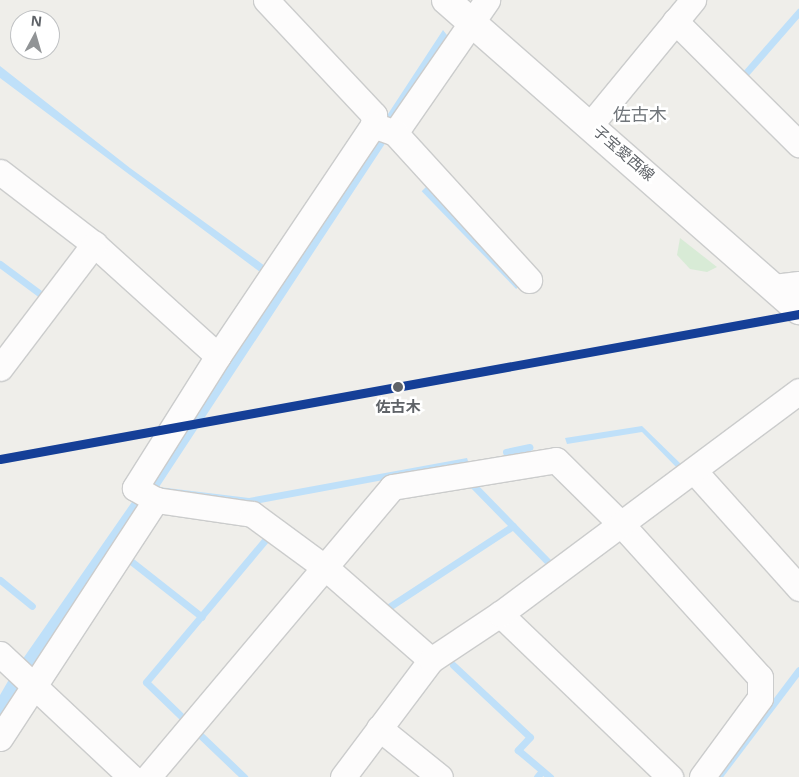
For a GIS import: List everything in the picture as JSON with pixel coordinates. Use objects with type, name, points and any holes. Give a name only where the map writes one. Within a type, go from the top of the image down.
[{"type":"main road","name":"子宝愛西線","points":[[446,0],[592,124],[787,285],[799,310]]},
{"type":"street","points":[[266,0],[374,115],[384,129],[529,280]]},
{"type":"street","points":[[0,738],[21,670],[148,495],[218,356],[384,129],[472,23],[487,0]]},
{"type":"street","points":[[592,124],[693,0]]},
{"type":"street","points":[[675,21],[796,135]]},
{"type":"street","points":[[0,172],[94,244],[218,356]]},
{"type":"street","points":[[3,356],[94,244]]},
{"type":"street","points":[[343,777],[431,660],[500,614],[695,472],[799,391]]},
{"type":"street","points":[[148,777],[327,569],[392,487],[556,460],[622,525],[760,677],[760,698],[702,777]]},
{"type":"street","points":[[695,472],[799,588]]},
{"type":"street","points":[[148,495],[252,514],[327,569],[431,660]]},
{"type":"street","points":[[500,614],[670,777]]},
{"type":"street","points":[[21,670],[131,777]]},
{"type":"street","points":[[379,728],[440,777]]},
{"type":"green space","points":[[680,238],[717,267],[707,272],[690,269],[677,255]]},
{"type":"water","points":[[443,30],[450,39],[388,139],[159,487],[249,498],[467,458],[469,464],[255,504],[154,493],[0,722],[0,695],[11,676],[166,453]]},
{"type":"water","points":[[0,66],[130,168],[269,269],[264,275],[0,78]]},
{"type":"water","points":[[426,187],[520,285],[516,289],[422,191]]},
{"type":"water","points":[[642,426],[683,466],[679,470],[642,432],[567,444],[565,438]]},
{"type":"waterway","points":[[744,75],[799,12]]},
{"type":"waterway","points":[[0,264],[39,293]]},
{"type":"waterway","points":[[506,452],[529,447]]},
{"type":"waterway","points":[[470,482],[548,562]]},
{"type":"waterway","points":[[389,607],[513,526]]},
{"type":"waterway","points":[[182,717],[146,682],[265,540]]},
{"type":"waterway","points":[[127,558],[202,617]]},
{"type":"waterway","points":[[0,580],[32,606]]},
{"type":"waterway","points":[[453,665],[530,737],[518,750],[550,777]]},
{"type":"waterway","points":[[718,777],[799,670]]},
{"type":"waterway","points":[[198,733],[244,777]]},
{"type":"waterway","points":[[537,777],[542,771]]},
{"type":"transit line","points":[[0,459],[799,314]]},
{"type":"place","name":"佐古木","points":[[398,387]]},
{"type":"district","name":"佐古木","points":[[640,114]]}]
